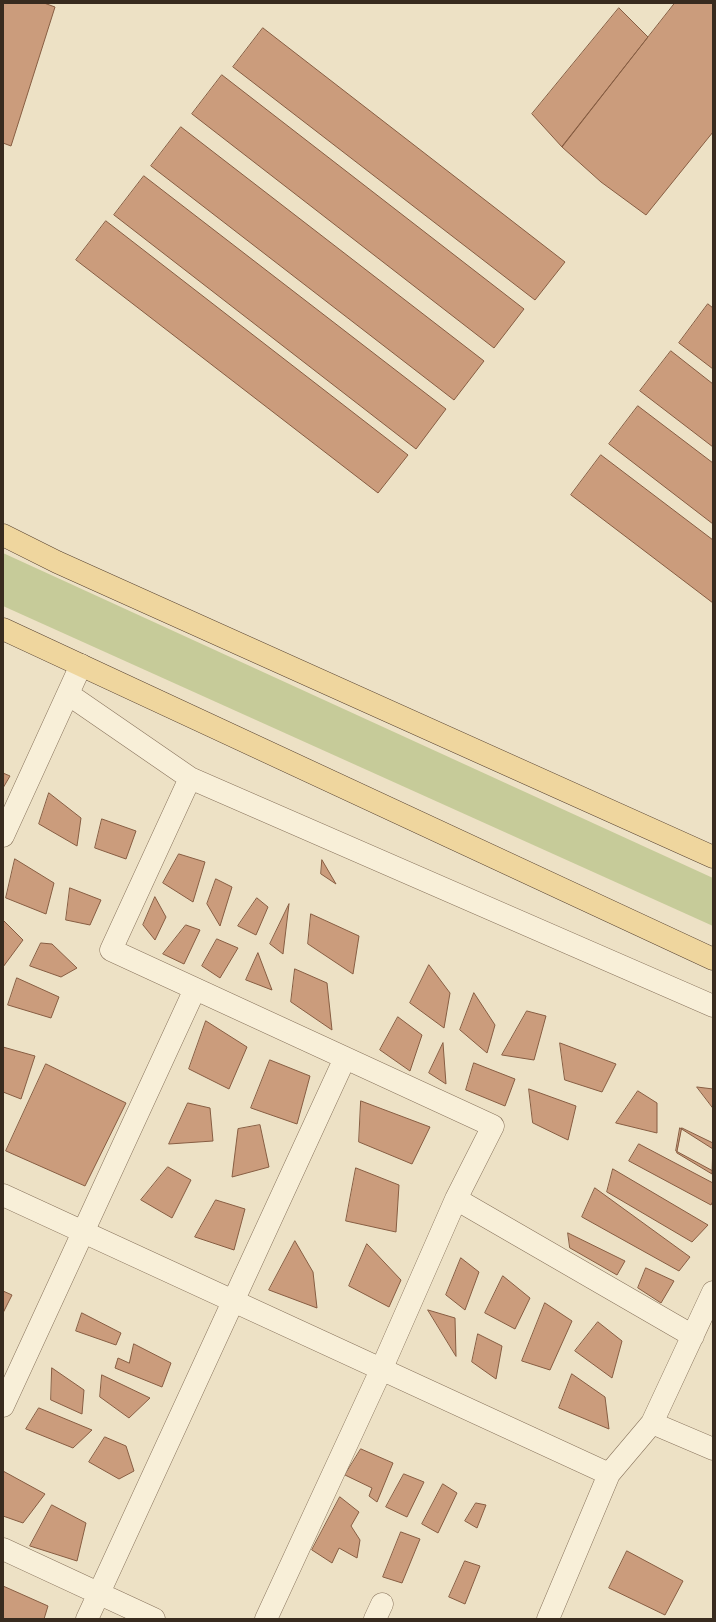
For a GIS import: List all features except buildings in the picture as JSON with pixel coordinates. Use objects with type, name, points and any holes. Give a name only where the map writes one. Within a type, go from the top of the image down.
[{"type":"main road","points":[[3,535],[57,562],[713,857]]},
{"type":"main road","points":[[3,629],[713,959]]},
{"type":"street","points":[[3,836],[81,665]]},
{"type":"street","points":[[68,694],[190,778],[713,1006]]},
{"type":"street","points":[[190,778],[111,950],[493,1126],[456,1199],[381,1370],[266,1619]]},
{"type":"street","points":[[3,1406],[195,988]]},
{"type":"street","points":[[87,1619],[345,1058]]},
{"type":"street","points":[[3,1195],[609,1474]]},
{"type":"street","points":[[456,1199],[693,1336]]},
{"type":"street","points":[[548,1619],[609,1474],[652,1423],[713,1292]]},
{"type":"street","points":[[652,1423],[713,1449]]},
{"type":"street","points":[[3,1549],[154,1619]]},
{"type":"green space","points":[[3,553],[713,878],[713,926],[3,606]]}]
